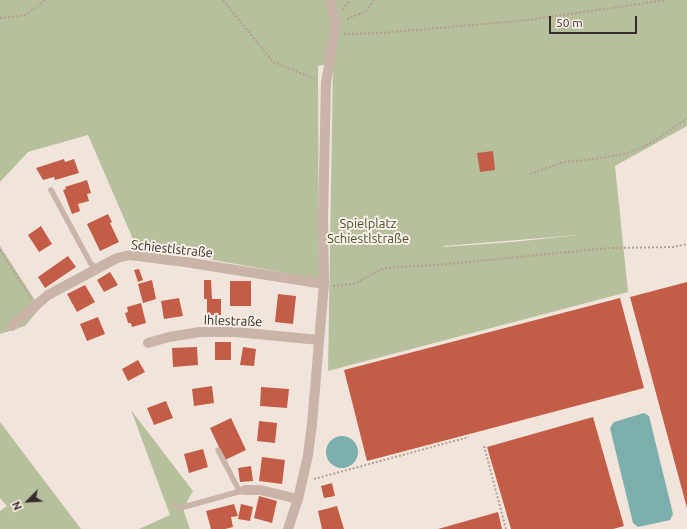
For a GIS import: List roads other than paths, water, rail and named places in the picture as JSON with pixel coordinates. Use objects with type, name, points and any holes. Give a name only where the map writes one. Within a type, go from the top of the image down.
[{"type":"street","points":[[288,529],[298,499],[304,474],[312,424],[324,284],[323,220],[326,83],[335,28],[330,0]]},
{"type":"street","name":"Schiestlstraße","points":[[12,326],[48,295],[117,258],[130,256],[185,262],[324,284]]},
{"type":"street","name":"Ihlestraße","points":[[148,343],[169,337],[200,332],[236,332],[319,340]]},
{"type":"street","points":[[243,491],[260,490],[298,499]]},
{"type":"lane","points":[[51,190],[91,264],[97,268]]},
{"type":"lane","points":[[173,505],[180,508],[243,491],[218,450]]},
{"type":"water","points":[[644,413],[649,416],[673,514],[670,520],[638,527],[633,523],[610,428],[614,422]]},
{"type":"water","points":[[339,436],[345,436],[355,443],[358,452],[357,458],[351,465],[345,468],[339,468],[329,461],[326,455],[326,449],[333,439]]},
{"type":"park label","name":"Spielplatz Schiestlstraße","points":[[368,232]]}]
